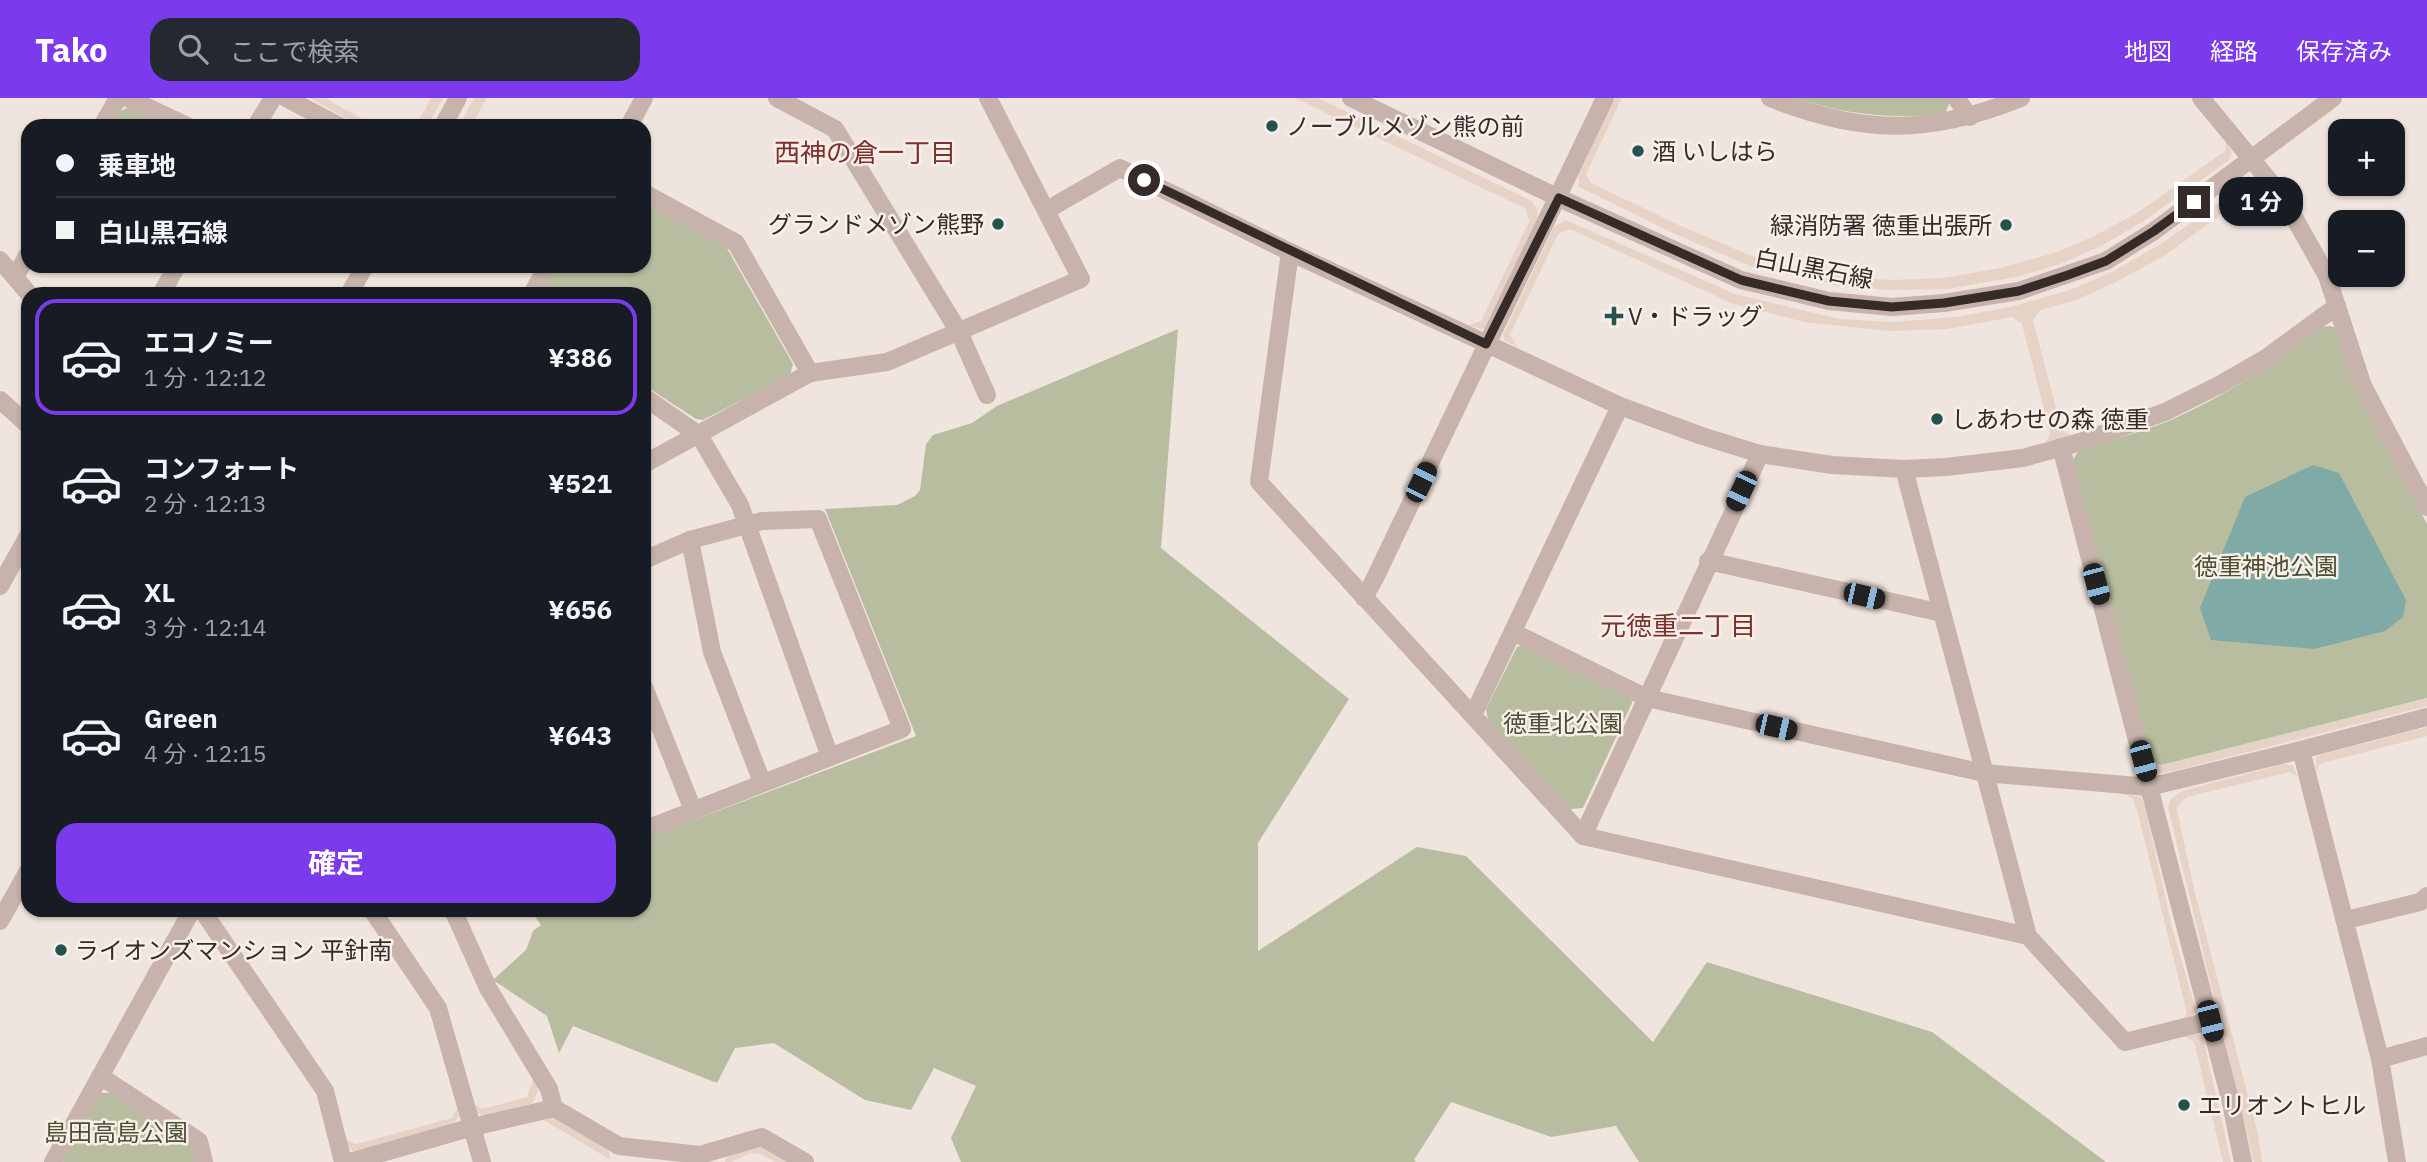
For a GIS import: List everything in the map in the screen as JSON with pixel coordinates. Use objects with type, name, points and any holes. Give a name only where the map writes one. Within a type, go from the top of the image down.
[{"type":"street","points":[[106,119],[118,98]]},
{"type":"street","points":[[128,98],[172,119]]},
{"type":"street","points":[[260,119],[273,98]]},
{"type":"street","points":[[286,98],[326,119]]},
{"type":"street","points":[[447,119],[458,98]]},
{"type":"street","points":[[633,119],[644,98]]},
{"type":"street","points":[[777,98],[835,129],[959,332],[987,394]]},
{"type":"street","points":[[651,460],[810,373],[887,362],[1082,279],[988,98]]},
{"type":"street","name":"白山黒石線","points":[[1351,98],[1559,198],[1741,280],[1829,301],[1892,307],[1944,303],[2019,291],[2106,261],[2154,231],[2333,98]]},
{"type":"street","points":[[1364,597],[1605,98]]},
{"type":"street","points":[[1772,98],[1825,118],[1870,125],[1906,126],[1970,117],[2021,98]]},
{"type":"street","points":[[1956,98],[1970,117]]},
{"type":"street","points":[[2201,98],[2282,196],[2327,276],[2363,386],[2427,507]]},
{"type":"street","points":[[1047,210],[1120,168],[1620,406],[1760,454],[1832,465],[1904,469],[1984,464],[2061,447],[2165,412],[2219,385],[2266,358],[2337,306]]},
{"type":"street","points":[[651,197],[736,243],[810,373]]},
{"type":"street","points":[[1290,251],[1259,482],[1435,678],[1473,715],[1583,836],[2028,936]]},
{"type":"street","points":[[0,260],[23,287]]},
{"type":"street","points":[[15,277],[21,266]]},
{"type":"street","points":[[651,402],[699,435],[740,505],[830,757]]},
{"type":"street","points":[[1473,715],[1620,406]]},
{"type":"street","points":[[2,407],[21,420]]},
{"type":"street","points":[[2061,447],[2210,1021],[2243,1162]]},
{"type":"street","points":[[1583,836],[1708,561],[1760,454]]},
{"type":"street","points":[[1904,469],[2028,936],[2125,1042],[2210,1021]]},
{"type":"street","points":[[651,556],[690,540],[748,525],[818,519],[902,729],[651,827]]},
{"type":"street","points":[[690,540],[712,652],[762,782]]},
{"type":"street","points":[[0,586],[21,552]]},
{"type":"street","points":[[1708,561],[1942,613]]},
{"type":"street","points":[[1513,632],[1647,698],[1984,773],[2150,787],[2427,717]]},
{"type":"street","points":[[651,705],[693,810]]},
{"type":"street","points":[[2301,750],[2380,1059],[2397,1162]]},
{"type":"street","points":[[0,921],[21,883]]},
{"type":"street","points":[[2346,920],[2420,902],[2427,896]]},
{"type":"street","points":[[53,1162],[188,917]]},
{"type":"street","points":[[207,917],[326,1091],[343,1162]]},
{"type":"street","points":[[377,917],[438,1008],[482,1162]]},
{"type":"street","points":[[461,917],[488,988],[549,1089],[554,1108],[621,1154],[712,1157],[761,1137],[805,1162]]},
{"type":"street","points":[[2380,1059],[2427,1046]]},
{"type":"street","points":[[100,1076],[199,1141],[204,1162]]},
{"type":"street","points":[[350,1162],[473,1127],[554,1108]]},
{"type":"green space","points":[[1795,98],[1947,98],[1950,101],[1945,114],[1906,116],[1851,112]]},
{"type":"green space","points":[[129,107],[154,119],[114,119],[117,113]]},
{"type":"green space","points":[[651,207],[725,245],[793,364],[790,375],[703,420],[696,419],[651,390],[651,287],[544,287],[552,273],[651,273]]},
{"type":"green space","name":"徳重神池公園","points":[[2323,327],[2337,328],[2359,393],[2427,524],[2427,698],[2161,766],[2150,760],[2073,460],[2079,450],[2191,411],[2231,389]]},
{"type":"green space","points":[[1178,329],[1161,548],[1349,699],[1258,843],[1258,951],[1417,847],[1466,856],[1653,1042],[1707,962],[1932,1032],[2106,1162],[1639,1162],[1616,1126],[1551,1137],[1451,1102],[1414,1160],[1416,1162],[961,1162],[951,1138],[976,1086],[934,1068],[911,1110],[865,1100],[774,1043],[735,1048],[717,1083],[573,1026],[559,1053],[547,1016],[493,980],[526,950],[533,931],[541,925],[535,917],[651,917],[651,836],[916,736],[825,509],[897,505],[915,496],[920,490],[926,444],[933,435],[972,423],[997,406]]},
{"type":"green space","name":"徳重北公園","points":[[1526,645],[1631,698],[1632,703],[1583,808],[1570,809],[1488,720],[1486,709],[1517,647]]},
{"type":"green space","name":"島田高島公園","points":[[99,1093],[114,1093],[192,1145],[195,1162],[63,1162]]},
{"type":"shaded area","points":[[310,98],[325,98],[362,119],[348,119]]},
{"type":"shaded area","points":[[431,98],[443,98],[431,119],[420,119]]},
{"type":"shaded area","points":[[474,98],[487,98],[475,119],[463,119]]},
{"type":"shaded area","points":[[1295,98],[1318,98],[1532,201],[1537,209],[1538,221],[1485,328],[1469,325],[1481,321],[1529,222],[1526,209]]},
{"type":"shaded area","points":[[1615,98],[1622,98],[1586,174],[1591,183],[1749,255],[1812,273],[1840,276],[1891,280],[1943,278],[2001,268],[2057,252],[2137,213],[2225,151],[2226,141],[2232,153],[2228,161],[2144,221],[2101,246],[2060,264],[2016,277],[1948,289],[1889,290],[1837,286],[1750,266],[1677,235],[1579,187],[1578,176]]},
{"type":"shaded area","points":[[2248,182],[2261,182],[2264,189],[2253,192],[2164,256],[2074,301],[2040,310],[2033,321],[2062,430],[2072,436],[2046,442],[2050,433],[2022,324],[2012,317],[1947,329],[1890,331],[1804,322],[1731,303],[1570,229],[1558,234],[1510,335],[1517,347],[1504,340],[1503,335],[1554,227],[1566,220],[1735,294],[1839,319],[1894,322],[1956,317],[2010,307],[2070,290],[2112,272],[2164,242]]},
{"type":"shaded area","points":[[2427,698],[2427,706],[2178,770],[2158,772],[2150,760],[2161,765]]},
{"type":"shaded area","points":[[2427,727],[2427,736],[2319,764],[2316,773],[2316,757],[2320,755]]},
{"type":"shaded area","points":[[2284,764],[2293,766],[2298,777],[2290,772],[2187,797],[2178,805],[2177,810],[2194,889],[2257,1130],[2262,1162],[2254,1162],[2168,808],[2170,800],[2182,791]]},
{"type":"shaded area","points":[[2123,793],[2141,797],[2144,803],[2172,927],[2196,1010],[2192,1016],[2182,1021],[2187,1013],[2137,810],[2132,798]]},
{"type":"shaded area","points":[[2196,1033],[2203,1038],[2231,1162],[2223,1162],[2194,1042],[2184,1036]]},
{"type":"shaded area","points":[[534,1077],[538,1091],[533,1103],[484,1116],[475,1112],[472,1103],[482,1109],[527,1097]]},
{"type":"shaded area","points":[[457,1108],[459,1116],[454,1124],[358,1152],[348,1147],[346,1140],[356,1144],[452,1118]]},
{"type":"shaded area","points":[[550,1117],[605,1147],[611,1160],[542,1119]]},
{"type":"shaded area","points":[[761,1146],[790,1162],[775,1162],[761,1154],[750,1153],[732,1162],[725,1162],[727,1156]]},
{"type":"water","points":[[2313,465],[2339,473],[2406,600],[2403,617],[2385,631],[2314,649],[2211,640],[2200,608],[2245,497]]},
{"type":"place","name":"ノーブルメゾン熊の前","points":[[1272,126]]},
{"type":"place","name":"酒 いしはら","points":[[1638,151]]},
{"type":"place","name":"グランドメゾン熊野","points":[[998,224]]},
{"type":"place","name":"緑消防署 徳重出張所","points":[[2006,225]]},
{"type":"place","name":"V・ドラッグ","points":[[1614,316]]},
{"type":"place","name":"しあわせの森 徳重","points":[[1937,419]]},
{"type":"place","name":"ライオンズマンション 平針南","points":[[61,950]]},
{"type":"place","name":"エリオントヒル","points":[[2184,1105]]},
{"type":"district","name":"西神の倉一丁目","points":[[865,152]]},
{"type":"district","name":"元徳重二丁目","points":[[1678,625]]},
{"type":"route","points":[[1144,180],[1486,344],[1559,198],[1741,280],[1829,301],[1892,307],[1944,303],[2019,291],[2068,275],[2106,261],[2194,202]]}]
